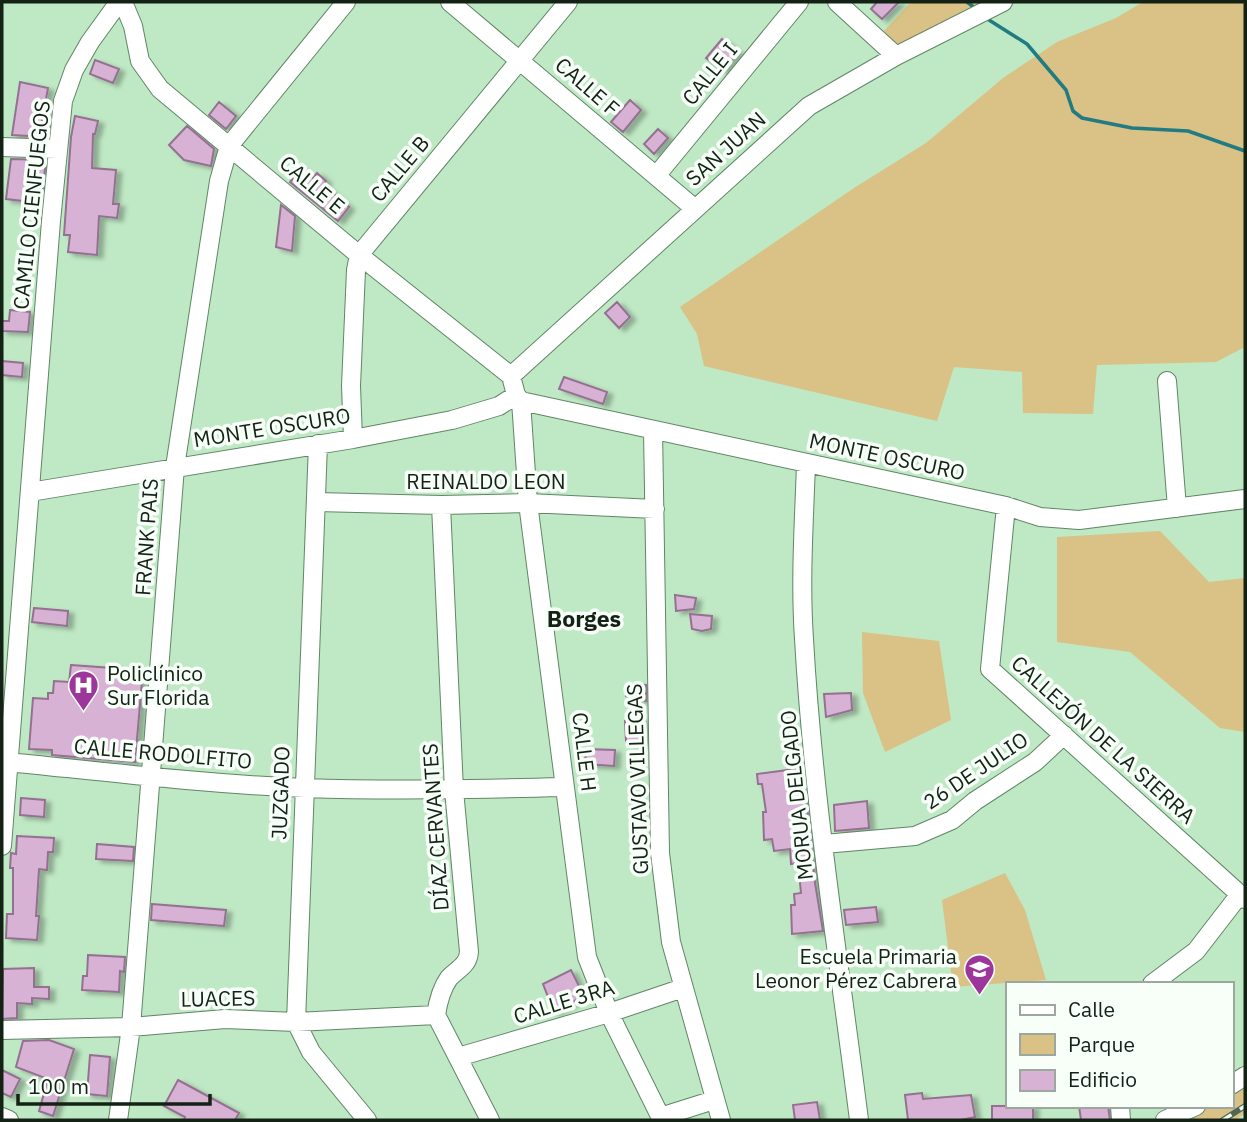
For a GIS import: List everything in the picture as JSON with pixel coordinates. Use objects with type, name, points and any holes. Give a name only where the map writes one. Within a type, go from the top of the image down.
[{"type":"street","name":"CALLE E","points":[[121,2],[133,26],[139,61],[160,89],[359,255],[511,376]]},
{"type":"street","name":"CAMILO CIENFUEGOS","points":[[2,846],[57,149],[64,101],[74,70],[90,42],[121,2]]},
{"type":"street","name":"FRANK PAIS","points":[[118,1120],[131,1027],[175,467],[219,181],[229,146],[346,2]]},
{"type":"street","name":"CALLE F","points":[[450,2],[694,208]]},
{"type":"street","name":"CALLE B","points":[[359,255],[568,2]]},
{"type":"street","name":"CALLE I","points":[[656,176],[799,2]]},
{"type":"street","points":[[836,2],[896,55]]},
{"type":"street","name":"SAN JUAN","points":[[511,376],[809,106],[896,55],[1003,2]]},
{"type":"street","points":[[2,147],[57,149]]},
{"type":"street","points":[[353,439],[351,374],[359,255]]},
{"type":"street","name":"CALLE H","points":[[511,376],[518,398],[528,503],[587,957],[609,1013],[661,1119]]},
{"type":"street","points":[[1167,381],[1177,508]]},
{"type":"street","name":"MONTE OSCURO","points":[[30,492],[353,439],[481,413],[518,398],[806,464],[1006,506],[1040,517],[1079,520],[1245,499]]},
{"type":"street","name":"GUSTAVO VILLEGAS","points":[[653,430],[660,853],[671,942],[721,1120]]},
{"type":"street","name":"JUZGADO","points":[[318,444],[296,1022],[311,1052],[367,1120]]},
{"type":"street","name":"MORUA DELGADO","points":[[806,464],[802,546],[804,638],[824,844],[859,1120]]},
{"type":"street","name":"REINALDO LEON","points":[[316,502],[441,505],[528,503],[655,509]]},
{"type":"street","name":"DÍAZ CERVANTES","points":[[436,1015],[444,986],[469,959],[454,790],[441,505]]},
{"type":"street","name":"CALLEJÓN DE LA SIERRA","points":[[1006,506],[990,669],[1243,897]]},
{"type":"street","name":"26 DE JULIO","points":[[824,844],[915,836],[952,820],[975,801],[1035,762],[1064,735]]},
{"type":"street","name":"CALLE RODOLFITO","points":[[8,762],[152,777],[303,788],[454,790],[565,787]]},
{"type":"street","points":[[1156,982],[1196,951],[1243,897]]},
{"type":"street","name":"CALLE 3RA","points":[[458,1057],[609,1013],[683,988]]},
{"type":"street","points":[[436,1015],[490,1120]]},
{"type":"street","name":"LUACES","points":[[2,1031],[131,1027],[225,1018],[296,1022],[436,1015]]},
{"type":"street","points":[[661,1119],[714,1100]]},
{"type":"street","points":[[1165,1120],[1193,1108]]},
{"type":"street","points":[[2,1117],[9,1120]]},
{"type":"green space","points":[[911,2],[982,2],[898,48],[884,31]]},
{"type":"green space","points":[[1143,2],[1245,2],[1245,347],[1216,362],[1097,365],[1093,414],[1023,413],[1022,372],[954,367],[937,421],[704,366],[697,334],[680,307],[854,188],[926,143],[1003,78],[1057,42],[1116,18]]},
{"type":"green space","points":[[1160,531],[1209,582],[1245,578],[1245,732],[1220,728],[1130,652],[1057,642],[1057,537]]},
{"type":"green space","points":[[862,632],[939,641],[951,720],[885,752],[863,693]]},
{"type":"green space","points":[[1005,873],[1025,910],[1046,980],[953,987],[942,900]]},
{"type":"green space","points":[[1245,1076],[1245,1113],[1236,1120],[1165,1120],[1192,1108],[1233,1108],[1233,1084]]},
{"type":"building","points":[[877,2],[899,2],[882,19],[871,9]]},
{"type":"building","points":[[722,39],[738,52],[723,71],[706,58]]},
{"type":"building","points":[[95,60],[119,69],[113,83],[90,74]]},
{"type":"building","points":[[20,82],[48,88],[42,120],[49,122],[46,137],[12,135]]},
{"type":"building","points":[[630,100],[641,110],[623,132],[611,122]]},
{"type":"building","points":[[219,102],[236,116],[226,129],[209,115]]},
{"type":"building","points":[[75,116],[98,121],[93,134],[92,168],[116,170],[113,204],[119,204],[117,218],[99,216],[97,255],[68,252],[70,235],[64,235]]},
{"type":"building","points":[[187,126],[214,149],[211,166],[184,160],[169,145]]},
{"type":"building","points":[[658,129],[668,138],[654,154],[644,144]]},
{"type":"building","points":[[11,159],[46,160],[41,203],[6,199]]},
{"type":"building","points":[[301,169],[313,178],[317,173],[326,181],[323,185],[349,207],[338,221],[290,182]]},
{"type":"building","points":[[281,205],[295,216],[292,251],[276,247]]},
{"type":"building","points":[[617,302],[630,317],[619,328],[605,313]]},
{"type":"building","points":[[10,310],[30,312],[28,332],[2,331],[2,321],[9,321]]},
{"type":"building","points":[[2,361],[23,363],[22,377],[2,375]]},
{"type":"building","points":[[564,377],[607,392],[603,404],[559,389]]},
{"type":"building","points":[[675,595],[696,598],[694,609],[676,611]]},
{"type":"building","points":[[34,608],[68,611],[67,626],[32,622]]},
{"type":"building","points":[[690,614],[712,616],[711,629],[692,629]]},
{"type":"building","name":"Policlínico Sur Florida","points":[[71,665],[126,669],[125,680],[142,681],[135,762],[52,755],[52,750],[29,749],[33,698],[48,699],[48,693],[53,693],[54,681],[69,682]]},
{"type":"building","points":[[627,684],[646,685],[646,701],[626,696]]},
{"type":"building","points":[[851,693],[852,710],[826,717],[824,694]]},
{"type":"building","points":[[644,719],[642,743],[626,741],[625,721]]},
{"type":"building","points":[[586,749],[615,750],[614,766],[585,764]]},
{"type":"building","points":[[803,768],[804,779],[798,779],[800,799],[806,798],[823,931],[792,934],[791,905],[795,905],[794,894],[801,893],[798,863],[791,864],[790,849],[774,851],[772,839],[764,840],[763,812],[766,812],[762,784],[758,784],[757,774]]},
{"type":"building","points":[[21,798],[45,800],[44,817],[20,815]]},
{"type":"building","points":[[867,801],[869,828],[835,831],[834,805]]},
{"type":"building","points":[[17,836],[54,838],[53,852],[48,852],[47,870],[39,869],[37,940],[6,938],[7,914],[13,914],[13,868],[10,868],[11,853],[16,854]]},
{"type":"building","points":[[97,844],[134,847],[133,861],[96,859]]},
{"type":"building","points":[[152,904],[226,910],[224,926],[151,920]]},
{"type":"building","points":[[876,907],[878,922],[846,925],[844,910]]},
{"type":"building","points":[[88,955],[125,957],[124,972],[120,971],[119,992],[82,990],[83,976],[87,976]]},
{"type":"building","points":[[34,968],[34,987],[49,987],[49,999],[32,998],[32,1004],[17,1003],[17,1018],[2,1019],[3,969]]},
{"type":"building","points":[[571,970],[584,996],[554,1012],[543,984]]},
{"type":"building","points":[[49,1040],[74,1049],[53,1116],[39,1111],[48,1079],[16,1067],[23,1041]]},
{"type":"building","points":[[90,1055],[110,1057],[107,1096],[87,1094]]},
{"type":"building","points":[[2,1070],[20,1079],[11,1097],[2,1093]]},
{"type":"building","points":[[178,1080],[239,1113],[235,1120],[184,1120],[185,1117],[164,1106]]},
{"type":"building","points":[[922,1093],[923,1099],[971,1095],[975,1117],[961,1120],[908,1120],[905,1095]]},
{"type":"building","points":[[817,1102],[820,1120],[795,1120],[793,1105]]},
{"type":"building","points":[[992,1106],[1033,1108],[1033,1120],[992,1120]]},
{"type":"building","points":[[1079,1108],[1108,1108],[1110,1120],[1081,1120]]},
{"type":"waterway","points":[[967,2],[975,8]]},
{"type":"waterway","points":[[989,20],[1027,44],[1066,90],[1073,111],[1082,118],[1132,128],[1188,131],[1245,151]]},
{"type":"railway","points":[[1223,1120],[1245,1106]]},
{"type":"place","name":"Policlínico Sur Florida","points":[[84,713]]},
{"type":"place","name":"Escuela Primaria Leonor Pérez Cabrera","points":[[980,996]]},
{"type":"district","name":"Borges","points":[[584,619]]}]
